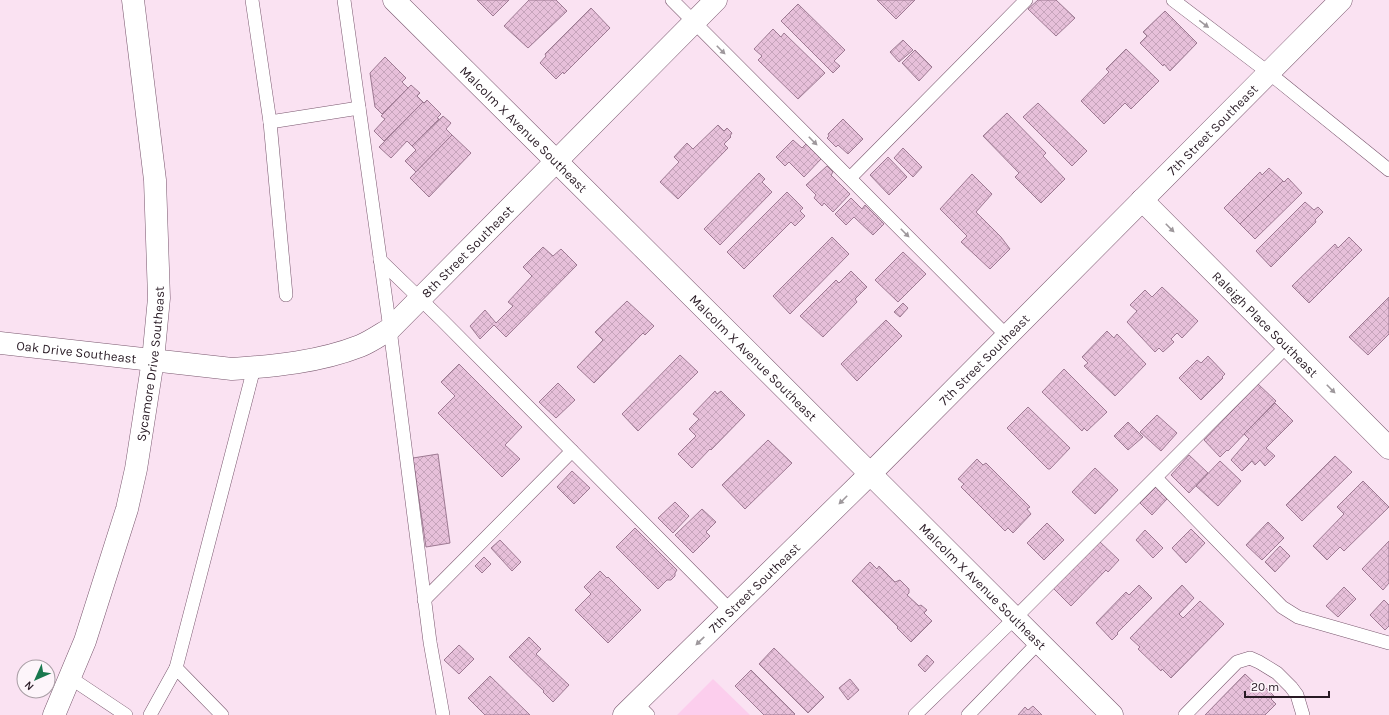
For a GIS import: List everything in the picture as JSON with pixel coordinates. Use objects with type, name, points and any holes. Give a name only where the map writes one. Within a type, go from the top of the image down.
[{"type":"street","name":"Sycamore Drive Southeast","points":[[54,715],[85,641],[127,509],[136,469],[153,360],[159,298],[155,180],[133,0]]},
{"type":"street","name":"Malcolm X Avenue Southeast","points":[[394,0],[717,322],[871,473],[1112,715]]},
{"type":"street","name":"8th Street Southeast","points":[[153,360],[232,370],[254,368],[292,363],[333,355],[361,345],[390,329],[716,0]]},
{"type":"street","name":"7th Street Southeast","points":[[636,711],[731,611],[871,473],[1341,0]]},
{"type":"street","name":"Raleigh Place Southeast","points":[[1142,200],[1389,448]]},
{"type":"street","name":"Oak Drive Southeast","points":[[0,343],[153,360]]},
{"type":"lane","points":[[252,0],[270,122],[286,295]]},
{"type":"lane","points":[[344,0],[390,329],[424,600],[442,715]]},
{"type":"lane","points":[[672,0],[1007,336]]},
{"type":"lane","points":[[850,178],[1026,0]]},
{"type":"lane","points":[[1173,0],[1268,73],[1389,170]]},
{"type":"lane","points":[[270,122],[359,108]]},
{"type":"lane","points":[[380,260],[420,298],[731,611]]},
{"type":"lane","points":[[915,715],[1015,618],[1287,346]]},
{"type":"lane","points":[[150,715],[176,668],[254,368]]},
{"type":"lane","points":[[424,600],[572,451]]},
{"type":"lane","points":[[1156,478],[1282,607],[1298,616],[1389,643]]},
{"type":"lane","points":[[968,715],[1039,642]]},
{"type":"lane","points":[[1185,715],[1237,662],[1250,658],[1277,673],[1291,687],[1296,695],[1303,715]]},
{"type":"lane","points":[[176,668],[222,715]]},
{"type":"lane","points":[[69,677],[126,715]]},
{"type":"shaded area","points":[[713,679],[750,715],[677,715]]},
{"type":"building","points":[[477,0],[509,0],[493,16]]},
{"type":"building","points":[[529,0],[556,0],[567,11],[528,48],[504,26]]},
{"type":"building","points":[[877,0],[915,0],[896,19]]},
{"type":"building","points":[[1038,0],[1056,0],[1075,18],[1056,36],[1028,9]]},
{"type":"building","points":[[798,4],[845,50],[834,61],[840,66],[833,73],[781,21]]},
{"type":"building","points":[[591,8],[610,28],[564,74],[563,72],[556,79],[540,63],[546,56],[545,54]]},
{"type":"building","points":[[1165,11],[1197,43],[1170,71],[1140,43],[1147,36],[1143,32]]},
{"type":"building","points":[[773,29],[781,37],[784,33],[825,73],[798,99],[758,60],[762,56],[754,49]]},
{"type":"building","points":[[903,40],[913,50],[899,62],[890,52]]},
{"type":"building","points":[[1126,49],[1159,81],[1131,109],[1125,103],[1104,124],[1081,101],[1109,72],[1106,69]]},
{"type":"building","points":[[915,50],[932,67],[919,81],[902,63]]},
{"type":"building","points":[[385,57],[406,78],[402,82],[408,88],[382,114],[375,107],[370,73]]},
{"type":"building","points":[[411,85],[420,93],[417,96],[423,102],[384,141],[374,131],[385,119],[381,116]]},
{"type":"building","points":[[427,100],[441,114],[437,118],[439,119],[412,146],[407,141],[391,158],[379,147],[423,102],[424,103]]},
{"type":"building","points":[[1038,103],[1087,151],[1072,166],[1023,117]]},
{"type":"building","points":[[1007,113],[1046,153],[1043,156],[1065,179],[1041,203],[1015,177],[1019,173],[983,136]]},
{"type":"building","points":[[443,116],[451,123],[446,129],[452,135],[416,172],[405,161],[416,150],[412,146]]},
{"type":"building","points":[[843,119],[863,139],[848,154],[838,145],[836,147],[827,138],[829,136],[828,134]]},
{"type":"building","points":[[718,125],[724,131],[727,128],[732,133],[730,136],[731,137],[724,144],[728,148],[678,199],[660,182],[679,162],[674,157],[687,143],[693,149]]},
{"type":"building","points":[[452,135],[471,153],[429,197],[410,178]]},
{"type":"building","points":[[793,140],[802,148],[806,144],[821,159],[804,177],[789,162],[785,166],[776,157]]},
{"type":"building","points":[[903,148],[922,167],[913,177],[894,158]]},
{"type":"building","points":[[888,157],[907,177],[889,195],[870,175]]},
{"type":"building","points":[[827,166],[833,172],[831,175],[850,194],[833,212],[824,203],[822,206],[814,198],[816,195],[806,185]]},
{"type":"building","points":[[1269,168],[1283,181],[1240,224],[1224,208],[1260,172],[1262,175]]},
{"type":"building","points":[[759,173],[765,179],[762,182],[772,192],[720,245],[704,229]]},
{"type":"building","points":[[972,174],[992,194],[976,212],[1001,237],[1010,249],[990,269],[961,242],[967,236],[940,209]]},
{"type":"building","points":[[1288,178],[1302,193],[1255,239],[1240,224],[1283,181],[1284,182]]},
{"type":"building","points":[[787,192],[803,208],[800,211],[805,216],[795,226],[791,222],[744,269],[727,252]]},
{"type":"building","points":[[851,198],[862,209],[865,205],[884,224],[873,235],[854,217],[846,225],[835,214]]},
{"type":"building","points":[[1305,202],[1314,210],[1318,207],[1323,212],[1315,220],[1316,222],[1271,267],[1256,251]]},
{"type":"building","points":[[832,237],[849,254],[790,314],[773,296]]},
{"type":"building","points":[[1349,237],[1362,250],[1309,303],[1292,286],[1335,244],[1338,248]]},
{"type":"building","points":[[543,247],[553,256],[561,249],[577,265],[506,337],[494,325],[480,339],[470,326],[485,310],[496,323],[513,306],[508,302],[532,276],[523,267]]},
{"type":"building","points":[[903,252],[926,274],[898,302],[875,280]]},
{"type":"building","points":[[851,271],[867,287],[855,299],[857,302],[823,337],[800,316],[836,280],[839,283]]},
{"type":"building","points":[[1162,287],[1198,321],[1182,338],[1177,333],[1171,339],[1174,342],[1163,352],[1159,348],[1155,352],[1127,322],[1137,311],[1130,305],[1145,290],[1152,297]]},
{"type":"building","points":[[1389,297],[1389,334],[1368,355],[1349,337]]},
{"type":"building","points":[[627,301],[654,326],[645,335],[643,333],[594,383],[577,367],[603,340],[595,332]]},
{"type":"building","points":[[903,303],[908,308],[900,317],[894,312]]},
{"type":"building","points":[[886,320],[902,336],[857,381],[841,364]]},
{"type":"building","points":[[1107,331],[1114,338],[1117,334],[1146,364],[1115,396],[1084,366],[1088,363],[1082,357]]},
{"type":"building","points":[[680,355],[698,372],[638,431],[622,414]]},
{"type":"building","points":[[1208,356],[1225,374],[1222,377],[1223,378],[1201,400],[1179,378],[1197,360],[1201,363]]},
{"type":"building","points":[[459,364],[522,427],[505,445],[520,459],[502,477],[438,413],[455,396],[441,382]]},
{"type":"building","points":[[1064,369],[1107,412],[1087,431],[1084,428],[1082,431],[1042,392]]},
{"type":"building","points":[[558,383],[575,400],[556,418],[539,402]]},
{"type":"building","points":[[1258,384],[1276,401],[1228,451],[1227,450],[1220,457],[1204,440]]},
{"type":"building","points":[[715,391],[717,394],[721,391],[745,415],[692,468],[678,454],[696,436],[689,429],[699,419],[693,414]]},
{"type":"building","points":[[1275,403],[1293,421],[1266,448],[1275,456],[1265,466],[1260,460],[1255,465],[1252,461],[1242,471],[1231,460],[1249,439],[1244,434]]},
{"type":"building","points":[[1028,407],[1070,448],[1050,469],[1048,469],[1007,428]]},
{"type":"building","points":[[1157,415],[1177,433],[1161,451],[1140,432]]},
{"type":"building","points":[[1128,422],[1143,437],[1128,450],[1114,436]]},
{"type":"building","points":[[768,440],[792,463],[745,509],[722,485]]},
{"type":"building","points":[[438,454],[450,543],[426,547],[413,458]]},
{"type":"building","points":[[1189,455],[1208,473],[1189,493],[1171,475]]},
{"type":"building","points":[[1335,456],[1352,472],[1302,521],[1286,505]]},
{"type":"building","points":[[977,459],[983,465],[986,463],[1030,507],[1027,509],[1031,514],[1013,533],[1008,528],[1005,531],[961,487],[964,484],[958,479]]},
{"type":"building","points":[[1220,461],[1241,481],[1218,506],[1196,486]]},
{"type":"building","points":[[1095,468],[1118,490],[1095,514],[1072,492]]},
{"type":"building","points":[[572,471],[590,488],[574,504],[557,487]]},
{"type":"building","points":[[1363,481],[1389,507],[1344,551],[1340,547],[1327,560],[1313,546],[1344,514],[1337,507]]},
{"type":"building","points":[[1156,487],[1167,499],[1152,515],[1140,503]]},
{"type":"building","points":[[675,502],[689,516],[673,533],[658,518]]},
{"type":"building","points":[[702,509],[716,522],[706,532],[710,536],[693,553],[675,535]]},
{"type":"building","points":[[1268,522],[1284,538],[1262,560],[1246,545]]},
{"type":"building","points":[[1047,523],[1064,540],[1044,560],[1027,543]]},
{"type":"building","points":[[635,528],[677,570],[675,576],[671,580],[667,580],[658,589],[616,547]]},
{"type":"building","points":[[1191,529],[1205,543],[1186,563],[1172,548]]},
{"type":"building","points":[[1145,530],[1163,548],[1153,558],[1136,540]]},
{"type":"building","points":[[500,540],[521,562],[512,571],[491,548]]},
{"type":"building","points":[[1389,541],[1389,583],[1383,590],[1362,569]]},
{"type":"building","points":[[1100,542],[1119,560],[1108,572],[1106,570],[1071,606],[1053,588]]},
{"type":"building","points":[[1280,546],[1290,556],[1275,572],[1265,562]]},
{"type":"building","points":[[484,557],[491,564],[482,573],[475,566]]},
{"type":"building","points":[[870,562],[877,569],[879,566],[895,582],[900,580],[909,589],[909,593],[907,595],[919,606],[921,605],[927,610],[924,613],[932,621],[911,642],[852,581]]},
{"type":"building","points":[[600,571],[641,610],[608,643],[575,610],[591,594],[584,587]]},
{"type":"building","points":[[1139,585],[1152,598],[1117,633],[1118,634],[1112,640],[1096,623],[1126,592],[1129,595]]},
{"type":"building","points":[[1182,585],[1194,598],[1179,614],[1183,618],[1200,601],[1224,624],[1171,678],[1162,669],[1161,671],[1138,649],[1140,647],[1130,638]]},
{"type":"building","points":[[1344,587],[1356,599],[1338,617],[1326,606]]},
{"type":"building","points":[[1384,600],[1389,605],[1389,626],[1385,630],[1370,615]]},
{"type":"building","points":[[529,637],[541,649],[536,654],[569,685],[553,702],[543,692],[544,691],[509,657]]},
{"type":"building","points":[[459,645],[474,659],[459,674],[444,660]]},
{"type":"building","points":[[774,648],[824,697],[808,713],[759,664]]},
{"type":"building","points":[[927,655],[934,662],[925,672],[918,665]]},
{"type":"building","points":[[751,670],[795,714],[794,715],[764,715],[735,686]]},
{"type":"building","points":[[1245,674],[1263,691],[1266,688],[1274,696],[1271,699],[1276,704],[1265,715],[1205,715]]},
{"type":"building","points":[[490,676],[530,715],[485,715],[468,698]]},
{"type":"building","points":[[850,679],[859,690],[848,700],[839,688]]},
{"type":"building","points":[[1033,706],[1042,715],[1018,715],[1025,707],[1028,710]]}]
